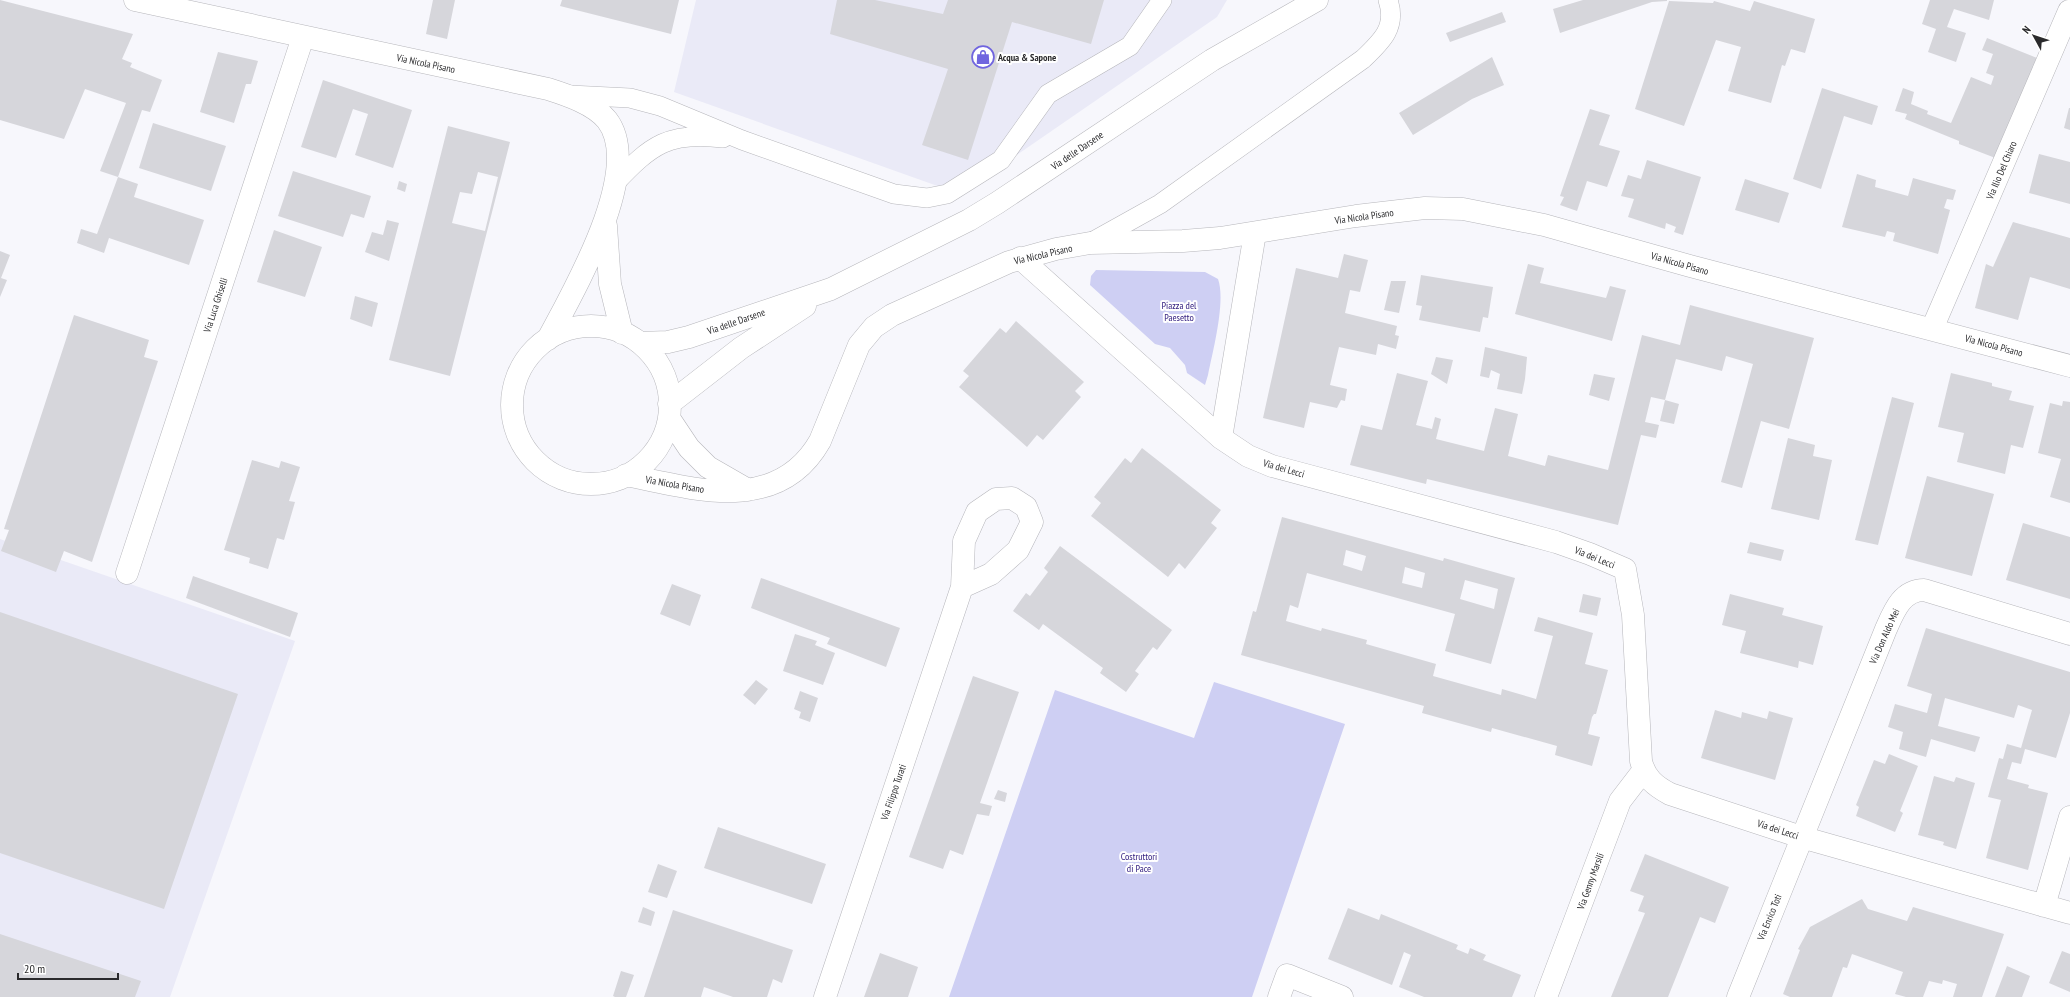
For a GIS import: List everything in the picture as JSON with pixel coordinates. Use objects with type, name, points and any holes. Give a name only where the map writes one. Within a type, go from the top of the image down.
[{"type":"street","name":"Via Nicola Pisano","points":[[135,0],[566,94],[598,112],[608,121],[614,134],[617,150],[615,183],[606,222],[548,339]]},
{"type":"street","name":"Via delle Darsene","points":[[631,338],[668,342],[690,337],[830,289],[868,271],[997,204],[1212,60],[1317,0]]},
{"type":"street","name":"Via Ilio Del Chiaro","points":[[1932,329],[2069,11]]},
{"type":"street","name":"Via Luca Ghiselli","points":[[127,573],[303,37]]},
{"type":"street","name":"Via Nicola Pisano","points":[[626,475],[698,490],[748,490],[768,487],[787,478],[803,464],[820,440],[859,345],[874,327],[892,315],[1020,258],[1056,249],[1090,244],[1202,240],[1255,233],[1356,216],[1425,208],[1481,212],[1551,227],[1690,266],[2070,366]]},
{"type":"street","name":"Via Nicola Pisano","points":[[606,222],[610,284],[631,338]]},
{"type":"street","points":[[1221,438],[1255,233]]},
{"type":"street","name":"Via dei Lecci","points":[[1020,258],[1221,438],[1259,462],[1556,542],[1590,554],[1625,570],[1633,615],[1641,761],[1644,771],[1650,780],[1670,794],[1801,837],[2070,913]]},
{"type":"street","name":"Via delle Darsene","points":[[669,411],[741,348],[830,289]]},
{"type":"street","name":"Via Nicola Pisano","points":[[584,326],[604,327],[631,338],[652,356],[662,370],[667,386],[669,411],[662,437],[654,453],[641,466],[626,475],[617,479],[594,484],[570,481],[548,472],[536,462],[526,450],[518,436],[514,421],[512,405],[513,389],[526,361],[536,349],[548,339],[566,330],[584,326]]},
{"type":"street","name":"Via Nicola Pisano","points":[[669,411],[689,448],[708,466],[748,490]]},
{"type":"street","name":"Via Filippo Turati","points":[[825,997],[962,587]]},
{"type":"street","name":"Via Don Aldo Mei","points":[[1801,837],[1886,629],[1896,607],[1906,596],[1915,591],[1924,590],[2070,634]]},
{"type":"street","name":"Via Genny Marsili","points":[[1546,997],[1620,801],[1644,771]]},
{"type":"street","points":[[2044,906],[2070,817]]},
{"type":"street","name":"Via Enrico Toti","points":[[1738,997],[1801,837]]},
{"type":"street","points":[[1279,997],[1287,976],[1342,997]]},
{"type":"lane","points":[[566,94],[630,98],[645,102],[680,113],[742,140],[894,194],[926,198],[947,194],[1001,160],[1048,94],[1130,46],[1162,0]]},
{"type":"lane","points":[[1090,244],[1160,204],[1363,59],[1385,35],[1391,23],[1388,0]]},
{"type":"lane","points":[[615,183],[651,149],[676,138],[701,135],[742,140]]},
{"type":"shaded area","points":[[696,0],[1227,0],[1217,17],[960,194],[674,92]]},
{"type":"shaded area","points":[[0,539],[295,641],[170,997],[0,997]]},
{"type":"green space","name":"Piazza del Paesetto","points":[[1096,270],[1205,272],[1218,279],[1221,300],[1220,312],[1205,385],[1187,373],[1185,365],[1170,348],[1155,344],[1090,285],[1091,276]]},
{"type":"green space","name":"Costruttori di Pace","points":[[1214,682],[1345,724],[1252,997],[949,997],[1055,690],[1194,738]]},
{"type":"building","points":[[0,0],[133,34],[122,59],[132,63],[130,67],[162,80],[150,112],[142,110],[118,177],[100,171],[126,103],[85,89],[64,139],[0,120]]},
{"type":"building","points":[[433,0],[455,0],[447,39],[426,34]]},
{"type":"building","points":[[562,0],[679,0],[671,34],[560,6]]},
{"type":"building","points":[[837,0],[875,0],[943,14],[948,0],[1104,0],[1091,44],[1012,22],[968,160],[922,145],[948,69],[830,34]]},
{"type":"building","points":[[1583,0],[1667,1],[1652,2],[1560,33],[1553,9]]},
{"type":"building","points":[[1930,0],[1994,0],[1989,20],[1954,9],[1947,27],[1966,33],[1956,62],[1928,52],[1936,29],[1922,24]]},
{"type":"building","points":[[1669,1],[1713,3],[1714,1],[1750,11],[1754,1],[1815,19],[1805,53],[1791,49],[1785,66],[1782,65],[1771,103],[1728,91],[1741,47],[1716,40],[1684,126],[1635,109]]},
{"type":"building","points":[[1502,12],[1506,22],[1450,42],[1446,33]]},
{"type":"building","points":[[1987,38],[2037,58],[1998,159],[1959,144],[1959,141],[1905,119],[1907,114],[1895,111],[1903,88],[1914,92],[1911,104],[1928,111],[1927,114],[1951,123],[1971,77],[1991,85],[1994,76],[1986,73],[1993,54],[1982,50]]},
{"type":"building","points":[[218,52],[258,61],[251,84],[246,84],[234,123],[200,112]]},
{"type":"building","points":[[1492,57],[1504,85],[1472,99],[1413,135],[1399,113]]},
{"type":"building","points":[[323,80],[412,110],[393,168],[355,155],[368,114],[353,109],[336,158],[301,147]]},
{"type":"building","points":[[1822,88],[1878,106],[1872,125],[1844,116],[1821,189],[1793,179]]},
{"type":"building","points":[[2070,108],[2070,130],[2064,128]]},
{"type":"building","points":[[1590,109],[1610,115],[1599,145],[1620,151],[1607,187],[1587,181],[1577,211],[1560,205],[1564,197],[1560,196]]},
{"type":"building","points":[[153,123],[226,146],[211,191],[139,168]]},
{"type":"building","points":[[448,126],[510,142],[450,376],[389,360]],"holes":[[[478,172],[498,177],[485,231],[452,223],[460,192],[472,194]]]},
{"type":"building","points":[[2039,154],[2070,162],[2070,204],[2029,193]]},
{"type":"building","points":[[1647,160],[1701,177],[1683,235],[1674,232],[1676,227],[1666,223],[1665,229],[1628,217],[1634,199],[1621,196],[1628,175],[1641,179]]},
{"type":"building","points":[[293,171],[371,196],[364,218],[351,214],[343,237],[278,216]]},
{"type":"building","points":[[1857,174],[1876,180],[1875,187],[1908,196],[1913,178],[1956,190],[1953,200],[1947,199],[1944,208],[1950,210],[1938,254],[1893,241],[1895,233],[1887,231],[1885,237],[1842,227]]},
{"type":"building","points":[[118,177],[138,184],[134,197],[204,220],[189,265],[109,238],[104,253],[77,243],[81,229],[97,234]]},
{"type":"building","points":[[1745,179],[1789,193],[1779,223],[1735,210]]},
{"type":"building","points":[[399,181],[407,184],[405,192],[397,189]]},
{"type":"building","points":[[387,220],[399,223],[389,261],[365,252],[372,232],[383,235]]},
{"type":"building","points":[[2013,222],[2070,238],[2070,289],[2030,277],[2018,320],[1975,308],[1986,264],[1993,267]]},
{"type":"building","points":[[274,230],[322,247],[305,297],[257,282]]},
{"type":"building","points":[[0,251],[10,255],[1,278],[7,280],[0,297]]},
{"type":"building","points":[[1344,254],[1368,260],[1360,292],[1350,290],[1345,313],[1397,326],[1395,335],[1399,336],[1396,349],[1378,344],[1376,355],[1339,347],[1330,385],[1347,389],[1345,401],[1341,400],[1337,408],[1310,402],[1304,428],[1263,418],[1296,268],[1338,278]]},
{"type":"building","points":[[1528,264],[1544,268],[1540,283],[1606,298],[1610,286],[1626,290],[1612,341],[1515,314]]},
{"type":"building","points":[[1421,275],[1493,287],[1488,318],[1483,317],[1480,332],[1419,320],[1422,306],[1416,305]]},
{"type":"building","points":[[1391,281],[1406,281],[1399,313],[1384,310]]},
{"type":"building","points":[[355,296],[378,303],[372,327],[350,319]]},
{"type":"building","points":[[1690,305],[1814,338],[1789,429],[1761,421],[1742,488],[1721,482],[1753,364],[1726,356],[1722,371],[1676,359],[1665,400],[1651,397],[1645,422],[1659,425],[1656,438],[1641,435],[1618,525],[1427,479],[1426,484],[1350,465],[1361,425],[1382,430],[1397,373],[1428,381],[1416,425],[1432,429],[1435,417],[1441,419],[1436,439],[1484,451],[1495,408],[1518,414],[1508,456],[1545,466],[1548,455],[1608,470],[1642,335],[1680,345]]},
{"type":"building","points":[[74,315],[149,340],[144,357],[158,361],[92,562],[64,551],[56,572],[1,551],[9,530],[4,529]]},
{"type":"building","points":[[1016,321],[1084,382],[1075,391],[1081,397],[1043,440],[1037,435],[1027,447],[959,387],[969,376],[963,371],[1000,328],[1006,333]]},
{"type":"building","points":[[1485,347],[1527,357],[1522,394],[1497,389],[1500,374],[1491,370],[1489,378],[1480,376]]},
{"type":"building","points":[[1436,357],[1453,360],[1447,384],[1431,374]]},
{"type":"building","points":[[1951,373],[1992,383],[1992,386],[2012,391],[2009,400],[2034,406],[2023,448],[2011,445],[2005,474],[1957,462],[1964,433],[1938,427]]},
{"type":"building","points":[[1594,374],[1615,378],[1609,401],[1589,395]]},
{"type":"building","points":[[1892,397],[1914,403],[1878,545],[1855,540]]},
{"type":"building","points":[[1665,400],[1679,404],[1674,424],[1660,421]]},
{"type":"building","points":[[2063,401],[2070,402],[2070,503],[2050,497],[2061,459],[2038,453],[2050,403],[2062,406]]},
{"type":"building","points":[[1788,438],[1815,445],[1813,456],[1832,460],[1819,520],[1771,509]]},
{"type":"building","points":[[1142,448],[1221,510],[1211,523],[1217,528],[1185,569],[1179,563],[1168,577],[1091,516],[1101,503],[1094,497],[1125,458],[1131,463]]},
{"type":"building","points":[[252,460],[279,468],[281,461],[300,467],[289,501],[295,502],[284,540],[277,538],[268,569],[249,563],[250,558],[224,550]]},
{"type":"building","points":[[1927,476],[1994,494],[1972,576],[1905,558]]},
{"type":"building","points":[[1282,517],[1443,561],[1444,558],[1515,578],[1491,664],[1445,651],[1455,614],[1307,573],[1298,608],[1290,605],[1286,621],[1321,631],[1322,628],[1367,640],[1366,644],[1436,664],[1433,676],[1501,695],[1502,689],[1536,699],[1553,636],[1534,631],[1538,617],[1593,633],[1585,664],[1608,670],[1596,714],[1592,717],[1588,734],[1600,737],[1592,766],[1555,755],[1557,746],[1492,728],[1491,732],[1422,713],[1424,706],[1241,655],[1253,611],[1256,612]],"holes":[[[1346,550],[1366,556],[1362,571],[1343,565]],[[1405,567],[1425,573],[1422,588],[1402,583]],[[1465,580],[1498,589],[1494,609],[1460,599]]]},
{"type":"building","points":[[2023,523],[2070,537],[2070,599],[2006,580]]},
{"type":"building","points":[[1750,542],[1784,550],[1781,561],[1747,553]]},
{"type":"building","points":[[1060,546],[1172,630],[1157,650],[1153,647],[1135,671],[1139,674],[1126,692],[1100,673],[1103,668],[1043,624],[1039,630],[1013,611],[1026,593],[1030,596],[1048,572],[1044,568]]},
{"type":"building","points":[[193,576],[298,613],[290,637],[186,598]]},
{"type":"building","points":[[761,578],[900,628],[886,667],[827,644],[830,638],[751,608]]},
{"type":"building","points":[[672,584],[701,595],[690,626],[660,614]]},
{"type":"building","points":[[1583,594],[1601,598],[1597,616],[1579,612]]},
{"type":"building","points":[[1730,594],[1784,608],[1782,615],[1823,626],[1813,665],[1799,661],[1798,668],[1740,653],[1746,631],[1722,625]]},
{"type":"building","points":[[0,612],[238,694],[164,909],[0,853]]},
{"type":"building","points":[[1926,628],[2070,672],[2070,713],[2056,758],[2025,749],[2021,764],[2012,762],[2007,779],[2029,785],[2028,788],[2048,793],[2028,870],[1986,858],[2001,800],[1988,797],[1999,758],[2003,759],[2007,744],[2021,748],[2032,710],[2018,705],[2014,718],[1945,698],[1938,726],[1980,737],[1975,752],[1931,739],[1926,757],[1899,749],[1903,732],[1888,727],[1895,704],[1927,713],[1932,694],[1907,686]]},
{"type":"building","points":[[795,634],[817,641],[815,645],[835,653],[823,685],[783,671]]},
{"type":"building","points":[[973,676],[1019,692],[980,803],[992,806],[989,816],[977,814],[963,855],[950,850],[943,869],[909,857]]},
{"type":"building","points":[[756,680],[768,689],[755,705],[743,695]]},
{"type":"building","points":[[800,691],[818,698],[810,722],[799,718],[801,712],[794,709]]},
{"type":"building","points":[[1715,710],[1741,718],[1742,712],[1767,719],[1769,711],[1793,718],[1775,780],[1701,758]]},
{"type":"building","points":[[1889,754],[1918,766],[1900,811],[1903,813],[1895,832],[1856,816],[1859,807],[1856,805],[1874,760],[1885,764]]},
{"type":"building","points":[[1934,776],[1954,782],[1956,777],[1975,783],[1956,849],[1943,845],[1944,842],[1918,835]]},
{"type":"building","points":[[998,790],[1007,793],[1005,802],[994,799]]},
{"type":"building","points":[[718,827],[826,864],[812,904],[704,868]]},
{"type":"building","points":[[1645,854],[1729,887],[1715,923],[1700,917],[1668,997],[1611,997],[1645,913],[1638,911],[1644,896],[1630,891]]},
{"type":"building","points":[[658,864],[677,871],[667,898],[648,892]]},
{"type":"building","points":[[1862,899],[1868,909],[1907,921],[1913,907],[2004,934],[1982,997],[1953,997],[1957,984],[1943,980],[1942,984],[1929,981],[1923,997],[1906,997],[1895,994],[1903,972],[1852,954],[1847,968],[1843,967],[1832,997],[1790,997],[1783,994],[1800,950],[1798,949],[1810,927]]},
{"type":"building","points":[[643,907],[655,912],[651,926],[638,922]]},
{"type":"building","points":[[1348,908],[1379,920],[1381,914],[1458,945],[1456,949],[1468,954],[1470,948],[1486,955],[1483,960],[1521,975],[1512,997],[1424,997],[1399,987],[1411,955],[1404,952],[1392,985],[1328,959]]},
{"type":"building","points":[[673,910],[793,950],[782,983],[773,979],[767,997],[733,997],[704,987],[701,997],[644,997]]},
{"type":"building","points":[[0,934],[141,981],[135,997],[0,997]]},
{"type":"building","points":[[2062,951],[2070,954],[2070,992],[2049,983]]},
{"type":"building","points":[[880,953],[918,967],[908,997],[864,997]]},
{"type":"building","points":[[2007,966],[2030,976],[2022,997],[1995,997]]},
{"type":"building","points":[[621,971],[634,975],[626,997],[615,997],[613,996]]},
{"type":"place","name":"Acqua & Sapone","points":[[983,57]]}]
